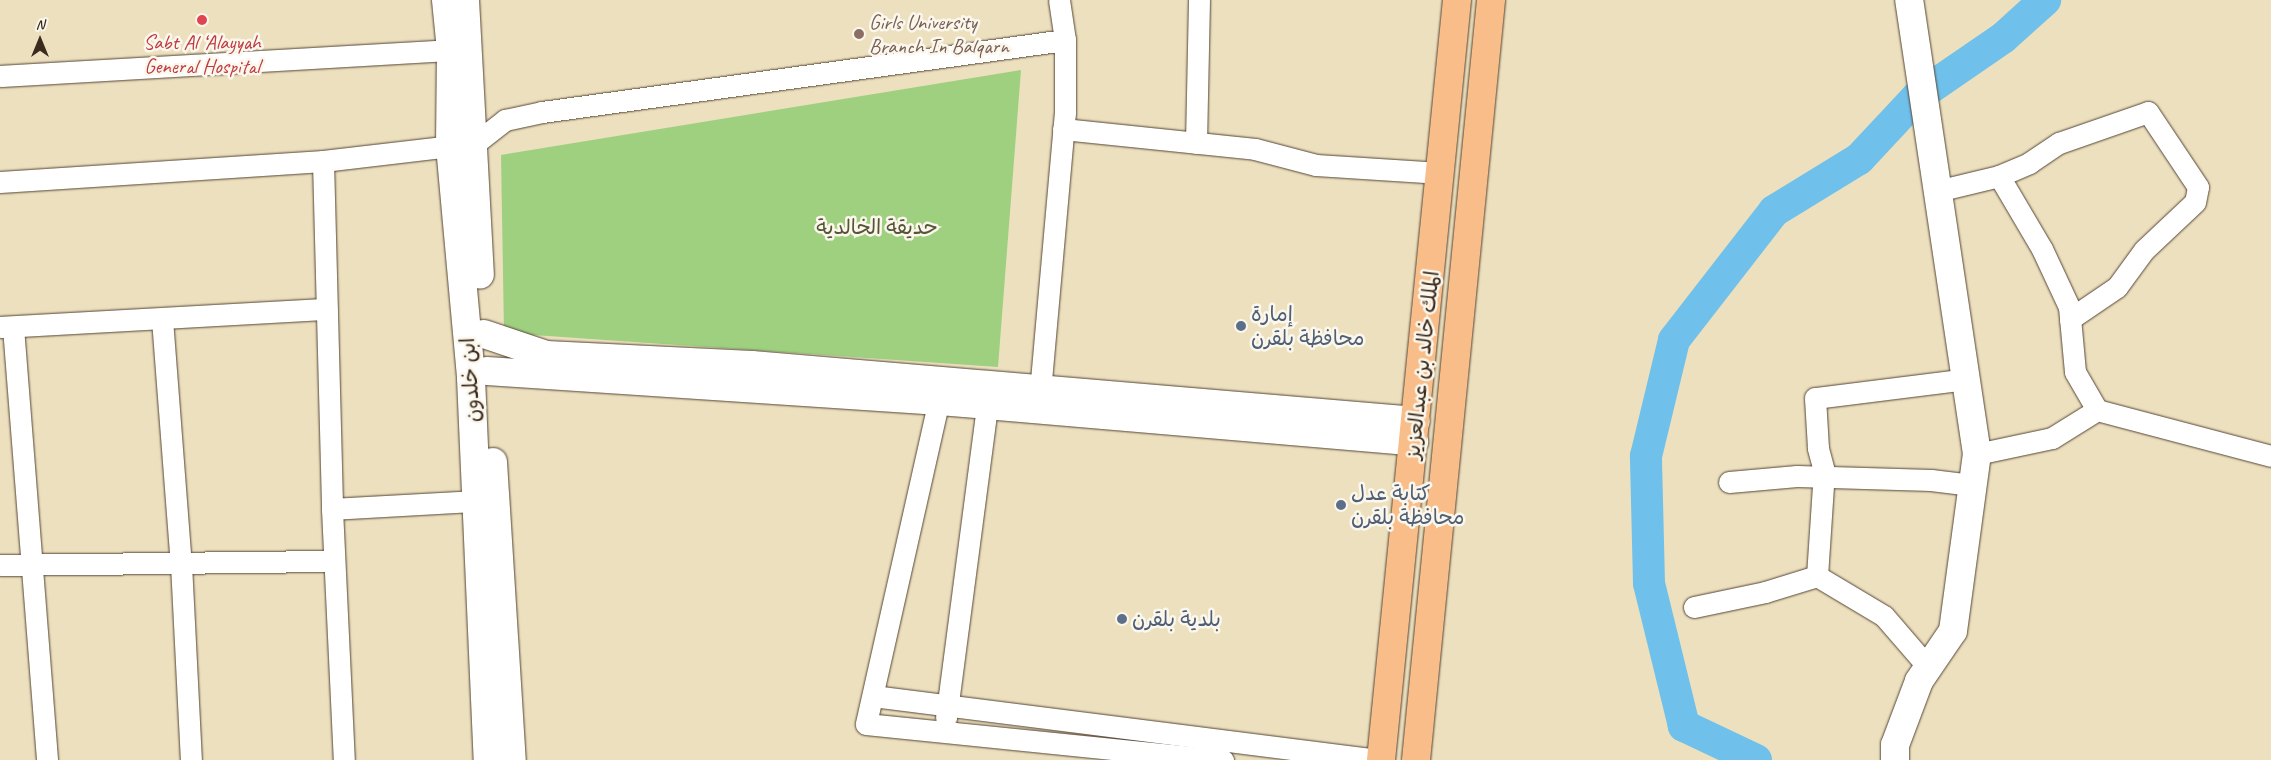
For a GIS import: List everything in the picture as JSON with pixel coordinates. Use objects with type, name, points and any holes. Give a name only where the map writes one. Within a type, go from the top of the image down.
[{"type":"highway","name":"الملك خالد بن عبدالعزيز","points":[[1380,760],[1415,432],[1457,0]]},
{"type":"highway","name":"الملك خالد بن عبدالعزيز","points":[[1416,760],[1491,0]]},
{"type":"street","name":"ابن خلدون","points":[[446,0],[484,334],[512,760]]},
{"type":"street","name":"ابن خلدون","points":[[465,0],[462,145],[488,760]]},
{"type":"street","points":[[1039,400],[1063,129],[1065,40],[1060,0]]},
{"type":"street","points":[[1196,143],[1199,0]]},
{"type":"street","points":[[1895,760],[1895,745],[1919,681],[1953,631],[1977,454],[1968,379],[1932,160],[1911,13]]},
{"type":"street","points":[[0,182],[323,162],[462,145],[505,120],[542,112],[1065,40]]},
{"type":"street","points":[[0,76],[451,50]]},
{"type":"street","points":[[1937,191],[1999,176],[2029,163],[2059,143],[2148,112],[2198,187],[2195,202],[2144,250],[2118,287],[2070,319]]},
{"type":"street","points":[[1063,129],[1255,149],[1316,165],[1441,173]]},
{"type":"street","points":[[323,162],[332,509],[344,760]]},
{"type":"street","points":[[1999,176],[2042,249],[2069,307],[2075,372],[2097,410],[2271,456]]},
{"type":"street","points":[[47,760],[33,564],[6,327],[327,308]]},
{"type":"street","points":[[162,319],[181,564],[191,760]]},
{"type":"street","points":[[484,334],[546,355],[752,365],[941,392]]},
{"type":"street","points":[[487,371],[941,392],[1415,432]]},
{"type":"street","points":[[1817,576],[1823,479],[1815,398],[1968,379]]},
{"type":"street","points":[[941,392],[866,724],[1223,760]]},
{"type":"street","points":[[944,731],[988,396]]},
{"type":"street","points":[[1977,454],[2052,438],[2097,410]]},
{"type":"street","points":[[1729,482],[1797,476],[1823,479],[1931,480],[1972,485]]},
{"type":"street","points":[[332,509],[476,501]]},
{"type":"street","points":[[0,565],[181,564],[334,560]]},
{"type":"street","points":[[1694,606],[1765,592],[1817,576],[1884,616],[1928,667]]},
{"type":"street","points":[[873,696],[1380,760]]},
{"type":"green space","name":"حديقة الخالدية","points":[[1021,70],[998,367],[504,333],[501,155]]},
{"type":"waterway","points":[[1756,760],[1684,726],[1649,583],[1646,456],[1674,340],[1774,211],[1859,159],[1917,97],[2003,38],[2045,0]]},
{"type":"place","name":"Sabt Al ‘Alayyah General Hospital","points":[[202,20]]},
{"type":"place","name":"Girls University Branch In Balqarn","points":[[859,34]]},
{"type":"place","name":"إمارة محافظة بلقرن","points":[[1241,326]]},
{"type":"place","name":"كتابة عدل محافظة بلقرن","points":[[1341,505]]},
{"type":"place","name":"بلدية بلقرن","points":[[1122,619]]}]
